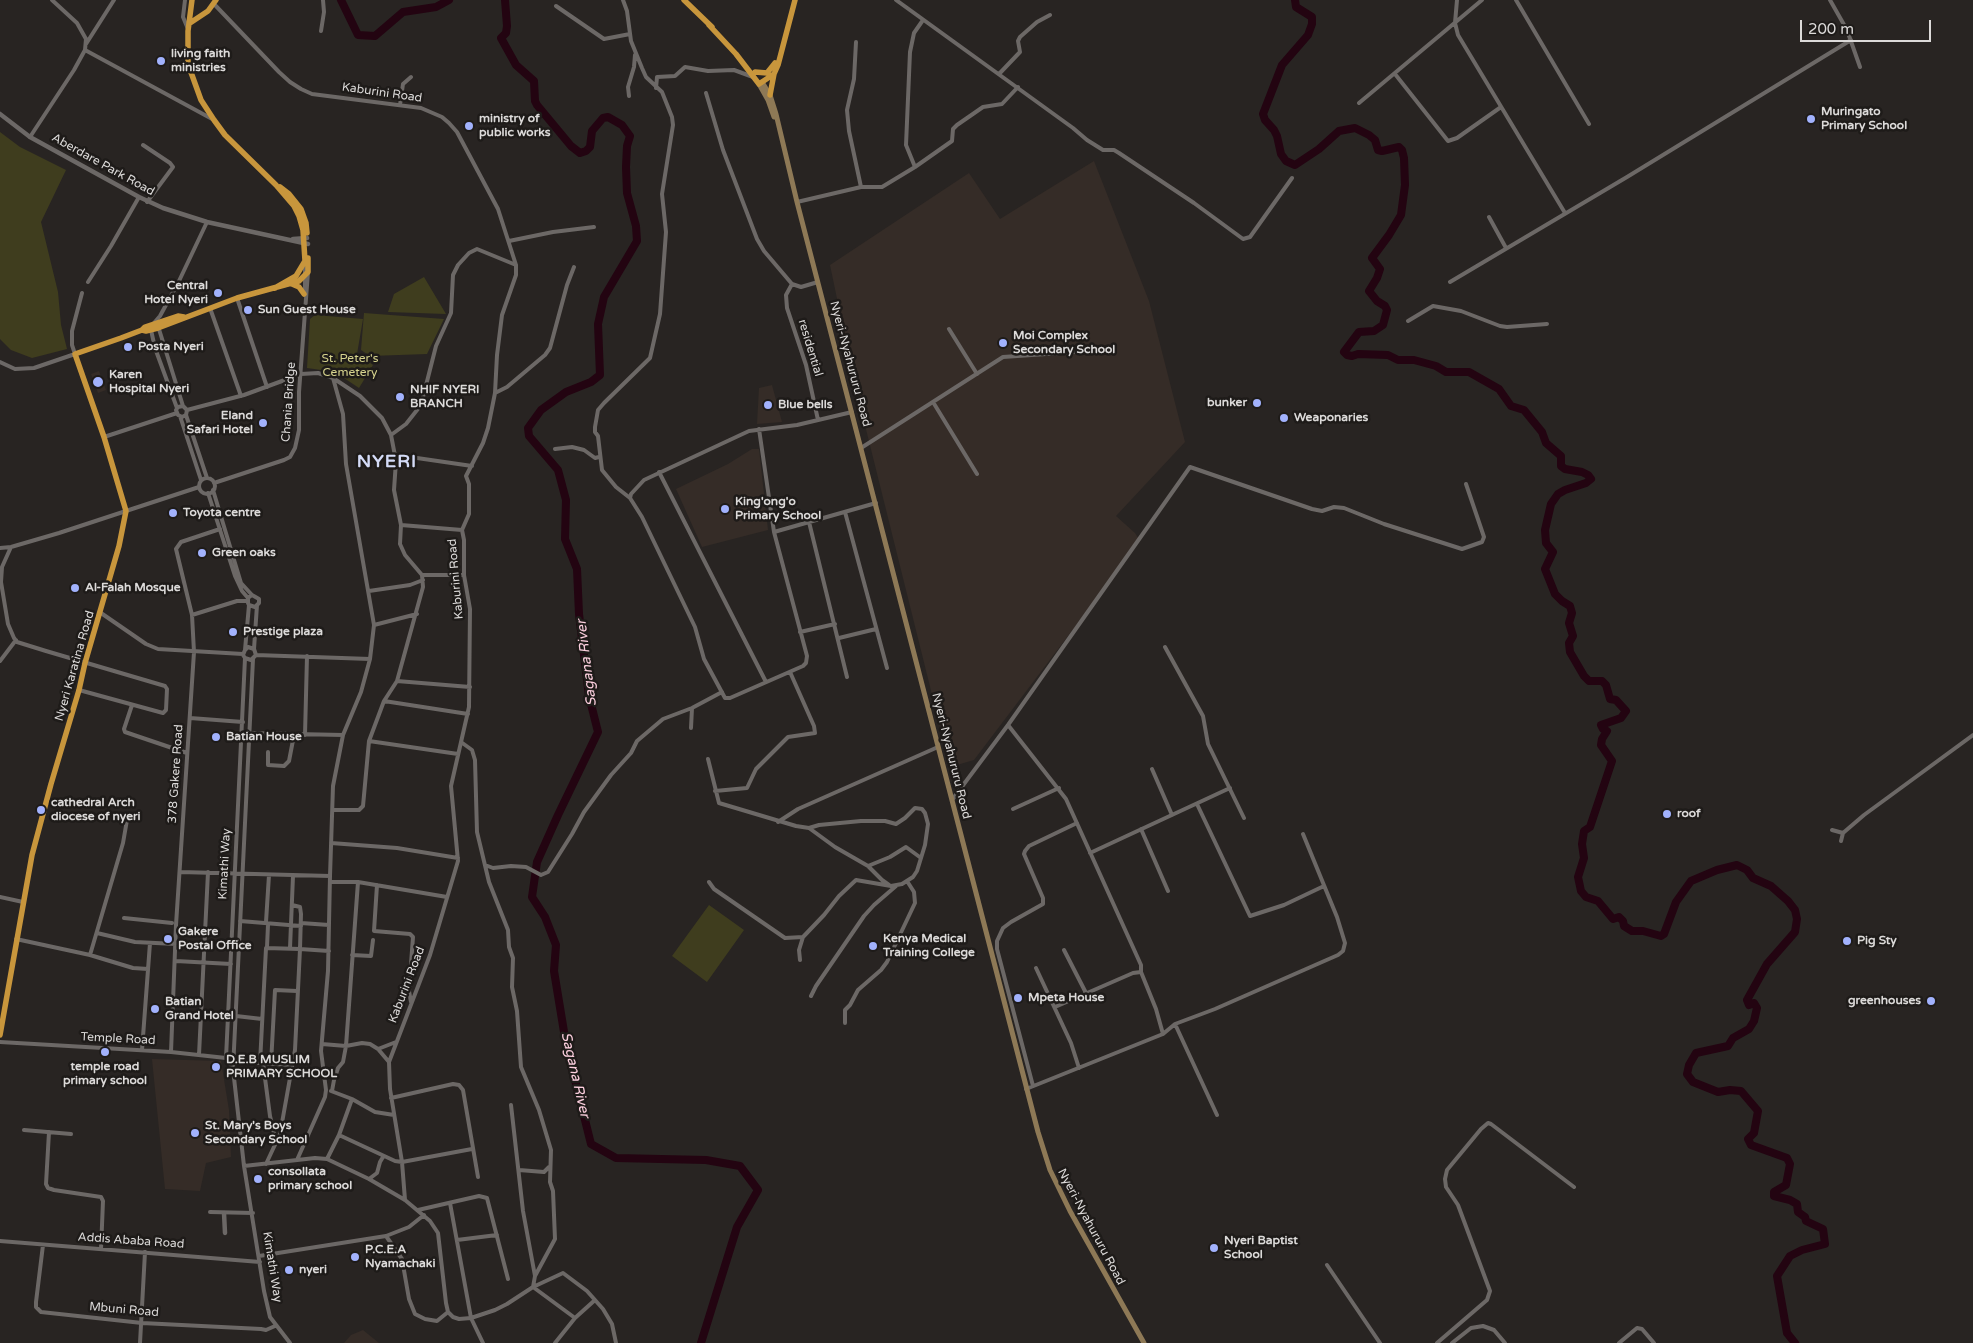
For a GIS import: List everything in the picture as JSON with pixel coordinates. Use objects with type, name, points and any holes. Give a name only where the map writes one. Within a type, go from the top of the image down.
[{"type":"highway","points":[[75,354],[178,316],[184,317],[237,298],[292,284],[307,274],[306,241],[297,211],[276,184],[225,135],[202,100],[188,64],[188,31],[192,0]]},
{"type":"highway","points":[[684,0],[734,46],[758,79]]},
{"type":"highway","points":[[770,95],[771,73],[781,58],[782,47],[795,0]]},
{"type":"highway","points":[[190,22],[208,11],[215,2]]},
{"type":"highway","points":[[758,79],[762,74],[771,73]]},
{"type":"highway","points":[[758,79],[771,73]]},
{"type":"highway","points":[[275,288],[296,276],[305,261],[306,241]]},
{"type":"highway","points":[[292,284],[299,287],[304,294]]},
{"type":"highway","name":"Nyeri Karatina Road","points":[[0,1035],[23,902],[43,814],[85,663],[101,613],[119,546],[126,511],[104,438],[75,354]]},
{"type":"main road","name":"Nyeri-Nyahururu Road","points":[[758,79],[770,95],[1026,1090],[1045,1156],[1056,1184],[1098,1265],[1144,1343]]},
{"type":"main road","name":"Nyeri-Nyahururu Road","points":[[758,79],[768,100],[786,156]]},
{"type":"street","points":[[30,137],[74,70],[85,50],[86,44],[86,39],[77,24],[52,0]]},
{"type":"street","points":[[86,44],[114,0]]},
{"type":"street","points":[[185,0],[183,17],[188,31]]},
{"type":"street","points":[[321,30],[324,12],[323,0]]},
{"type":"street","points":[[623,0],[628,11],[630,34],[636,53],[646,77],[662,92],[673,125],[662,194],[666,232],[660,314],[650,358],[598,410],[595,432],[598,436],[600,464],[616,487],[630,498],[642,517],[695,627],[704,658],[725,698],[730,698],[803,666],[806,660],[774,532],[759,429]]},
{"type":"street","points":[[896,0],[1018,87],[1087,140],[1103,150],[1116,152],[1194,203],[1243,239],[1250,237],[1292,178]]},
{"type":"street","points":[[1456,0],[1454,23],[1465,48],[1565,213]]},
{"type":"street","points":[[1359,103],[1482,0]]},
{"type":"street","points":[[1516,0],[1589,124]]},
{"type":"street","points":[[1830,0],[1847,30],[1860,67]]},
{"type":"street","name":"Kaburini Road","points":[[215,2],[279,72],[301,89],[312,94],[400,105],[433,112],[450,123],[457,132],[498,209],[516,265],[516,275],[502,315],[495,393],[483,443],[466,476],[469,514],[462,530],[464,540],[464,575],[470,609],[470,687],[468,714],[452,786],[458,858],[456,872],[430,955],[389,1062],[391,1098],[402,1162],[405,1200]]},
{"type":"street","points":[[556,6],[604,39],[630,34]]},
{"type":"street","points":[[999,74],[1020,52],[1018,42],[1020,37],[1037,22],[1050,15]]},
{"type":"street","points":[[915,167],[906,145],[910,52],[914,33],[924,20]]},
{"type":"street","points":[[1450,282],[1627,178],[1851,40]]},
{"type":"street","points":[[856,42],[854,79],[848,110],[848,121],[861,187]]},
{"type":"street","points":[[85,50],[214,120]]},
{"type":"street","points":[[629,96],[628,87],[636,53]]},
{"type":"street","points":[[656,88],[657,76],[675,76],[685,67],[708,71],[734,70],[758,79]]},
{"type":"street","points":[[1395,74],[1448,141],[1457,138],[1501,107]]},
{"type":"street","points":[[400,105],[403,84],[411,77]]},
{"type":"street","points":[[797,202],[861,187],[882,186],[952,142],[953,130],[957,125],[983,107],[1002,104],[1018,87]]},
{"type":"street","points":[[706,92],[723,150],[757,239],[792,284],[801,287],[818,282]]},
{"type":"street","name":"Aberdare Park Road","points":[[0,114],[30,137],[148,202],[207,222],[251,233],[306,241]]},
{"type":"street","points":[[143,146],[170,163],[173,167],[148,202]]},
{"type":"street","points":[[88,282],[138,197]]},
{"type":"street","points":[[1489,218],[1506,248]]},
{"type":"street","points":[[199,488],[201,480],[156,348],[156,324],[207,222]]},
{"type":"street","points":[[509,241],[553,232],[594,227]]},
{"type":"street","points":[[391,435],[406,424],[421,405],[436,346],[451,313],[453,275],[458,265],[469,253],[477,249],[516,265]]},
{"type":"street","name":"Chania Bridge","points":[[214,483],[290,457],[297,441],[307,274],[305,261]]},
{"type":"street","points":[[495,393],[507,387],[545,355],[550,348],[567,285],[574,267]]},
{"type":"street","name":"Chania Bridge","points":[[304,326],[304,294],[307,274]]},
{"type":"street","name":"residential","points":[[792,284],[786,295],[787,308],[806,365],[818,420]]},
{"type":"street","points":[[0,362],[15,369],[34,368],[75,354],[72,345],[72,331],[82,293]]},
{"type":"street","points":[[237,298],[267,387]]},
{"type":"street","points":[[1408,321],[1433,306],[1461,311],[1500,326],[1547,324]]},
{"type":"street","points":[[210,308],[241,396]]},
{"type":"street","points":[[156,324],[183,406],[187,410]]},
{"type":"street","points":[[948,329],[978,374]]},
{"type":"street","points":[[861,448],[1003,357],[1075,352]]},
{"type":"street","points":[[187,410],[241,396],[301,374],[318,373],[333,378],[360,396],[374,408],[391,435],[396,456],[394,490],[401,525],[400,544],[404,555],[423,577]]},
{"type":"street","points":[[297,1160],[325,1097],[322,1044],[329,951],[333,786],[343,735],[361,692],[370,659],[374,624],[370,591],[346,464],[343,414],[333,378]]},
{"type":"street","points":[[933,402],[977,474]]},
{"type":"street","points":[[104,438],[178,412],[183,406]]},
{"type":"street","points":[[187,410],[186,415],[207,478],[214,483],[213,490],[239,578],[252,607],[257,605]]},
{"type":"street","points":[[178,412],[186,415]]},
{"type":"street","points":[[630,498],[638,484],[659,472],[738,435],[759,429],[779,428],[852,412]]},
{"type":"street","points":[[555,449],[572,447],[584,450],[594,458],[599,457]]},
{"type":"street","points":[[396,456],[472,466]]},
{"type":"street","points":[[952,800],[1008,725],[1190,467],[1312,509],[1322,511],[1334,507],[1344,508],[1384,524],[1462,550],[1482,542],[1484,537],[1466,484]]},
{"type":"street","points":[[659,472],[766,682]]},
{"type":"street","points":[[201,480],[207,478]]},
{"type":"street","points":[[199,488],[208,493],[213,490]]},
{"type":"street","points":[[0,548],[11,547],[59,533],[199,488]]},
{"type":"street","points":[[208,493],[237,582],[249,600]]},
{"type":"street","points":[[774,532],[876,502]]},
{"type":"street","points":[[845,512],[887,668]]},
{"type":"street","points":[[809,522],[839,638],[847,677]]},
{"type":"street","points":[[401,525],[462,530]]},
{"type":"street","name":"378 Gakere Road","points":[[171,1052],[194,652],[192,616],[176,549],[181,542],[220,529]]},
{"type":"street","points":[[11,547],[2,566],[1,582],[8,624],[16,640],[166,687],[166,710],[163,713],[79,690]]},
{"type":"street","points":[[370,591],[410,585],[423,577],[464,575]]},
{"type":"street","points":[[333,810],[359,810],[363,806],[369,741],[384,701],[397,681],[417,614],[423,577]]},
{"type":"street","points":[[192,616],[237,601],[259,599],[254,657]]},
{"type":"street","name":"Kimathi Way","points":[[233,1069],[226,1058],[243,722],[244,654],[249,600]]},
{"type":"street","points":[[0,612],[6,609]]},
{"type":"street","points":[[101,613],[151,647],[158,649],[244,654],[254,657],[307,656],[370,659]]},
{"type":"street","points":[[374,624],[417,614]]},
{"type":"street","points":[[800,632],[835,624]]},
{"type":"street","points":[[839,638],[876,629]]},
{"type":"street","points":[[0,661],[16,640]]},
{"type":"street","points":[[244,654],[250,647],[254,649]]},
{"type":"street","points":[[1165,648],[1202,716],[1208,744],[1244,818]]},
{"type":"street","points":[[305,736],[307,656]]},
{"type":"street","name":"Kimathi Way","points":[[254,657],[248,733],[233,1069],[244,1166],[270,1316],[275,1326],[290,1343]]},
{"type":"street","points":[[715,791],[747,788],[756,770],[788,737],[815,733],[790,672]]},
{"type":"street","points":[[397,681],[470,687]]},
{"type":"street","points":[[485,865],[493,868],[526,867],[541,875],[548,872],[584,812],[611,775],[631,753],[638,741],[663,719],[692,708],[722,692]]},
{"type":"street","points":[[384,701],[468,714]]},
{"type":"street","points":[[132,705],[125,732],[187,753]]},
{"type":"street","points":[[691,728],[692,708]]},
{"type":"street","points":[[190,718],[243,722]]},
{"type":"street","points":[[1008,725],[1059,788],[1077,823],[1141,965],[1140,972],[1156,1009],[1163,1034]]},
{"type":"street","points":[[248,733],[305,736],[343,735]]},
{"type":"street","points":[[268,752],[268,765],[284,766],[289,761],[294,735]]},
{"type":"street","points":[[1841,841],[1843,833],[1864,815],[1973,735]]},
{"type":"street","points":[[369,741],[458,754]]},
{"type":"street","points":[[461,742],[469,747],[476,760],[476,826],[494,897],[508,930],[509,947],[513,958],[512,987],[517,1011],[521,1067],[547,1132],[551,1150],[550,1166],[555,1239],[535,1276],[533,1287]]},
{"type":"street","points":[[778,822],[798,809],[938,747]]},
{"type":"street","points":[[708,759],[718,802],[778,822],[810,828],[835,847],[868,866],[882,880],[894,886]]},
{"type":"street","points":[[1152,769],[1172,815]]},
{"type":"street","points":[[1013,809],[1059,788]]},
{"type":"street","points":[[1090,853],[1230,788]]},
{"type":"street","points":[[1197,804],[1250,916],[1284,905],[1324,886]]},
{"type":"street","points":[[810,828],[819,825],[861,821],[885,821],[896,824],[915,808],[922,808],[928,824],[925,845],[917,871],[907,881],[894,886],[864,916],[811,996]]},
{"type":"street","points":[[90,955],[123,843],[127,820]]},
{"type":"street","points":[[1033,1086],[997,949],[997,941],[1003,928],[1043,904],[1044,898],[1024,854],[1025,850],[1029,846],[1077,823]]},
{"type":"street","points":[[1141,828],[1168,891]]},
{"type":"street","points":[[1832,830],[1843,833]]},
{"type":"street","points":[[1026,1090],[1163,1034],[1175,1024],[1215,1009],[1330,959],[1343,951],[1345,943],[1303,834]]},
{"type":"street","points":[[331,843],[397,848],[458,858]]},
{"type":"street","points":[[868,866],[890,857],[906,847],[920,858]]},
{"type":"street","points":[[180,872],[330,876]]},
{"type":"street","points":[[200,1055],[208,872]]},
{"type":"street","points":[[269,875],[268,947],[265,952],[262,1063],[271,1125],[276,1142]]},
{"type":"street","points":[[290,948],[292,876]]},
{"type":"street","points":[[800,960],[799,950],[803,937],[839,896],[856,880],[894,886]]},
{"type":"street","points":[[845,1023],[845,1010],[858,990],[881,970],[887,962],[914,903],[914,892],[907,881]]},
{"type":"street","points":[[331,882],[358,882],[447,897]]},
{"type":"street","points":[[332,1091],[338,1068],[344,1059],[346,1046],[358,882]]},
{"type":"street","points":[[709,882],[714,889],[785,938],[803,937]]},
{"type":"street","points":[[377,885],[374,931],[410,934],[413,937],[409,991],[411,1003]]},
{"type":"street","points":[[0,897],[23,902]]},
{"type":"street","points":[[266,1164],[280,1134],[295,1050],[301,925],[300,907],[292,905]]},
{"type":"street","points":[[124,918],[172,923]]},
{"type":"street","points":[[240,921],[292,925],[330,925]]},
{"type":"street","points":[[97,933],[135,942],[176,944]]},
{"type":"street","points":[[16,939],[90,955],[133,968],[148,968]]},
{"type":"street","points":[[352,955],[371,956],[373,940]]},
{"type":"street","points":[[142,1050],[150,943]]},
{"type":"street","points":[[268,947],[329,951]]},
{"type":"street","points":[[1064,950],[1086,993]]},
{"type":"street","points":[[176,961],[238,964]]},
{"type":"street","points":[[1036,968],[1071,1043],[1079,1068]]},
{"type":"street","points":[[1055,1008],[1086,993],[1140,972]]},
{"type":"street","points":[[271,1064],[275,990],[297,991]]},
{"type":"street","points":[[236,1016],[262,1019]]},
{"type":"street","points":[[1175,1024],[1217,1115]]},
{"type":"street","name":"Temple Road","points":[[0,1042],[171,1052],[292,1065]]},
{"type":"street","points":[[378,1049],[396,1042]]},
{"type":"street","points":[[322,1044],[346,1046],[362,1043],[370,1044],[378,1049],[389,1062]]},
{"type":"street","points":[[391,1098],[453,1084],[459,1085],[463,1090],[478,1178]]},
{"type":"street","points":[[326,1090],[332,1091],[375,1112],[394,1115]]},
{"type":"street","points":[[327,1159],[339,1135],[352,1100]]},
{"type":"street","points":[[511,1105],[523,1211],[535,1276]]},
{"type":"street","points":[[1436,1343],[1486,1300],[1490,1291],[1458,1205],[1446,1187],[1445,1179],[1447,1170],[1481,1129],[1488,1123],[1491,1124],[1574,1187]]},
{"type":"street","points":[[24,1130],[71,1134]]},
{"type":"street","points":[[49,1132],[46,1184],[48,1188],[54,1190],[101,1196],[103,1201],[101,1249]]},
{"type":"street","points":[[339,1135],[383,1157],[402,1162],[472,1149]]},
{"type":"street","points":[[369,1179],[377,1173],[383,1157]]},
{"type":"street","points":[[244,1166],[297,1160],[327,1159],[369,1179],[405,1200],[430,1220],[438,1233],[446,1303],[448,1312],[453,1317],[460,1320],[471,1318],[507,1304],[533,1287],[563,1273],[595,1300],[612,1324],[616,1343]]},
{"type":"street","points":[[519,1170],[544,1172],[550,1166]]},
{"type":"street","points":[[418,1210],[479,1196],[487,1198],[508,1279]]},
{"type":"street","points":[[450,1204],[471,1318],[483,1343]]},
{"type":"street","points":[[210,1212],[253,1213]]},
{"type":"street","points":[[224,1213],[225,1233]]},
{"type":"street","points":[[259,1256],[386,1236],[409,1227],[424,1215]]},
{"type":"street","points":[[456,1240],[497,1235]]},
{"type":"street","points":[[386,1236],[402,1259],[409,1299],[415,1314],[425,1320],[437,1321],[448,1312]]},
{"type":"street","name":"Addis Ababa Road","points":[[0,1241],[260,1262]]},
{"type":"street","name":"Mbuni Road","points":[[43,1245],[36,1302],[38,1310],[45,1313],[142,1323],[266,1330],[275,1326]]},
{"type":"street","points":[[140,1343],[145,1252]]},
{"type":"street","points":[[1327,1265],[1380,1343]]},
{"type":"street","points":[[533,1287],[575,1318]]},
{"type":"street","points":[[555,1343],[575,1318],[595,1300]]},
{"type":"street","points":[[1452,1343],[1471,1328],[1483,1326],[1494,1330],[1505,1343]]},
{"type":"street","points":[[1619,1343],[1637,1328],[1642,1329],[1654,1343]]},
{"type":"shaded area","name":"Moi Complex Secondary School","points":[[1094,161],[1149,301],[1185,442],[1116,516],[1135,533],[1140,541],[974,760],[950,767],[855,385],[830,265],[969,173],[1000,219]]},
{"type":"shaded area","name":"Karen Hospital Nyeri","points":[[99,371],[106,390],[98,393],[91,374]]},
{"type":"shaded area","name":"Blue bells","points":[[772,385],[782,422],[757,424],[759,388]]},
{"type":"shaded area","name":"King'ong'o Primary School","points":[[752,449],[759,449],[768,530],[702,547],[676,489],[728,464]]},
{"type":"shaded area","name":"St. Mary's Boys Secondary School","points":[[152,1059],[221,1061],[229,1110],[231,1157],[206,1163],[200,1191],[165,1189]]},
{"type":"shaded area","points":[[363,1330],[379,1343],[344,1343],[351,1335]]},
{"type":"green space","points":[[0,132],[20,147],[66,170],[41,222],[58,292],[61,325],[67,349],[32,358],[11,350],[0,339]]},
{"type":"green space","points":[[424,277],[446,314],[388,312],[394,294]]},
{"type":"green space","points":[[364,313],[444,319],[427,354],[370,356],[361,350]]},
{"type":"green space","name":"St. Peter's Cemetery","points":[[315,315],[363,319],[357,354],[373,365],[359,388],[335,372],[307,368],[310,319]]},
{"type":"green space","points":[[709,905],[744,930],[707,982],[672,956]]},
{"type":"waterway","name":"Sagana River","points":[[341,0],[358,35],[375,36],[403,12],[436,7],[449,0]]},
{"type":"waterway","name":"Sagana River","points":[[505,0],[507,26],[506,33],[501,38],[516,65],[534,81],[537,105],[571,146],[580,153],[586,151],[590,147],[592,131],[603,118],[608,117],[622,125],[630,136],[627,146],[627,193],[636,226],[637,241],[604,297],[598,324],[600,375],[591,382],[566,392],[541,410],[528,428],[529,436],[558,470],[566,500],[565,539],[577,569],[579,614],[589,696],[598,732],[537,862],[532,897],[545,917],[556,945],[554,971],[566,1044],[591,1144],[616,1158],[706,1160],[740,1166],[758,1190],[737,1227],[701,1343]]},
{"type":"waterway","points":[[1295,0],[1296,7],[1312,17],[1312,24],[1308,35],[1282,65],[1263,114],[1265,120],[1277,136],[1281,154],[1286,161],[1295,165],[1319,149],[1339,131],[1355,128],[1375,140],[1378,150],[1382,151],[1399,147],[1404,158],[1405,185],[1401,215],[1372,258],[1380,269],[1369,291],[1387,310],[1383,325],[1374,331],[1359,332],[1344,352],[1352,356],[1358,354],[1388,355],[1398,360],[1414,360],[1436,366],[1446,372],[1469,372],[1499,389],[1511,406],[1524,410],[1542,432],[1546,443],[1561,456],[1561,466],[1565,469],[1582,472],[1591,479],[1586,483],[1558,494],[1551,504],[1545,530],[1546,543],[1553,552],[1545,569],[1555,594],[1570,606],[1572,613],[1569,623],[1573,636],[1569,643],[1570,652],[1584,676],[1589,681],[1602,681],[1606,685],[1610,699],[1616,700],[1626,711],[1621,718],[1601,725],[1607,731],[1601,745],[1612,761],[1590,827],[1584,831],[1582,844],[1584,858],[1578,877],[1581,891],[1586,897],[1598,901],[1613,919],[1619,917],[1623,921],[1624,926],[1632,931],[1643,931],[1661,936],[1664,934],[1676,902],[1691,881],[1717,870],[1737,865],[1747,870],[1753,878],[1771,886],[1795,910],[1797,919],[1795,932],[1767,964],[1747,1000],[1749,1005],[1754,1003],[1757,1008],[1754,1021],[1749,1029],[1733,1038],[1728,1046],[1696,1053],[1689,1065],[1687,1074],[1693,1082],[1718,1092],[1741,1091],[1758,1111],[1754,1133],[1748,1139],[1751,1145],[1787,1158],[1790,1164],[1786,1185],[1774,1192],[1774,1196],[1797,1204],[1798,1212],[1805,1217],[1806,1221],[1823,1229],[1825,1244],[1802,1250],[1790,1256],[1777,1276],[1787,1333],[1795,1343]]},
{"type":"place","name":"living faith ministries","points":[[161,61]]},
{"type":"place","name":"Muringato Primary School","points":[[1811,119]]},
{"type":"place","name":"ministry of public works","points":[[469,126]]},
{"type":"place","name":"Central Hotel Nyeri","points":[[218,293]]},
{"type":"place","name":"Sun Guest House","points":[[248,310]]},
{"type":"place","name":"Moi Complex Secondary School","points":[[1003,343]]},
{"type":"place","name":"Posta Nyeri","points":[[128,347]]},
{"type":"place","name":"Karen Hospital Nyeri","points":[[98,382]]},
{"type":"place","name":"NHIF NYERI BRANCH","points":[[400,397]]},
{"type":"place","name":"bunker","points":[[1257,403]]},
{"type":"place","name":"Blue bells","points":[[768,405]]},
{"type":"place","name":"Weaponaries","points":[[1284,418]]},
{"type":"place","name":"Eland Safari Hotel","points":[[263,423]]},
{"type":"place","name":"King'ong'o Primary School","points":[[725,509]]},
{"type":"place","name":"Toyota centre","points":[[173,513]]},
{"type":"place","name":"Green oaks","points":[[202,553]]},
{"type":"place","name":"Al-Falah Mosque","points":[[75,588]]},
{"type":"place","name":"Prestige plaza","points":[[233,632]]},
{"type":"place","name":"Batian House","points":[[216,737]]},
{"type":"place","name":"cathedral Arch diocese of nyeri","points":[[41,810]]},
{"type":"place","name":"roof","points":[[1667,814]]},
{"type":"place","name":"Gakere Postal Office","points":[[168,939]]},
{"type":"place","name":"Pig Sty","points":[[1847,941]]},
{"type":"place","name":"Kenya Medical Training College","points":[[873,946]]},
{"type":"place","name":"Mpeta House","points":[[1018,998]]},
{"type":"place","name":"greenhouses","points":[[1931,1001]]},
{"type":"place","name":"Batian Grand Hotel","points":[[155,1009]]},
{"type":"place","name":"temple road primary school","points":[[105,1052]]},
{"type":"place","name":"D.E.B MUSLIM PRIMARY SCHOOL","points":[[216,1067]]},
{"type":"place","name":"St. Mary's Boys Secondary School","points":[[195,1133]]},
{"type":"place","name":"consollata primary school","points":[[258,1179]]},
{"type":"place","name":"Nyeri Baptist School","points":[[1214,1248]]},
{"type":"place","name":"P.C.E.A Nyamachaki","points":[[355,1257]]},
{"type":"place","name":"nyeri","points":[[289,1270]]},
{"type":"district","name":"NYERI","points":[[387,462]]}]
